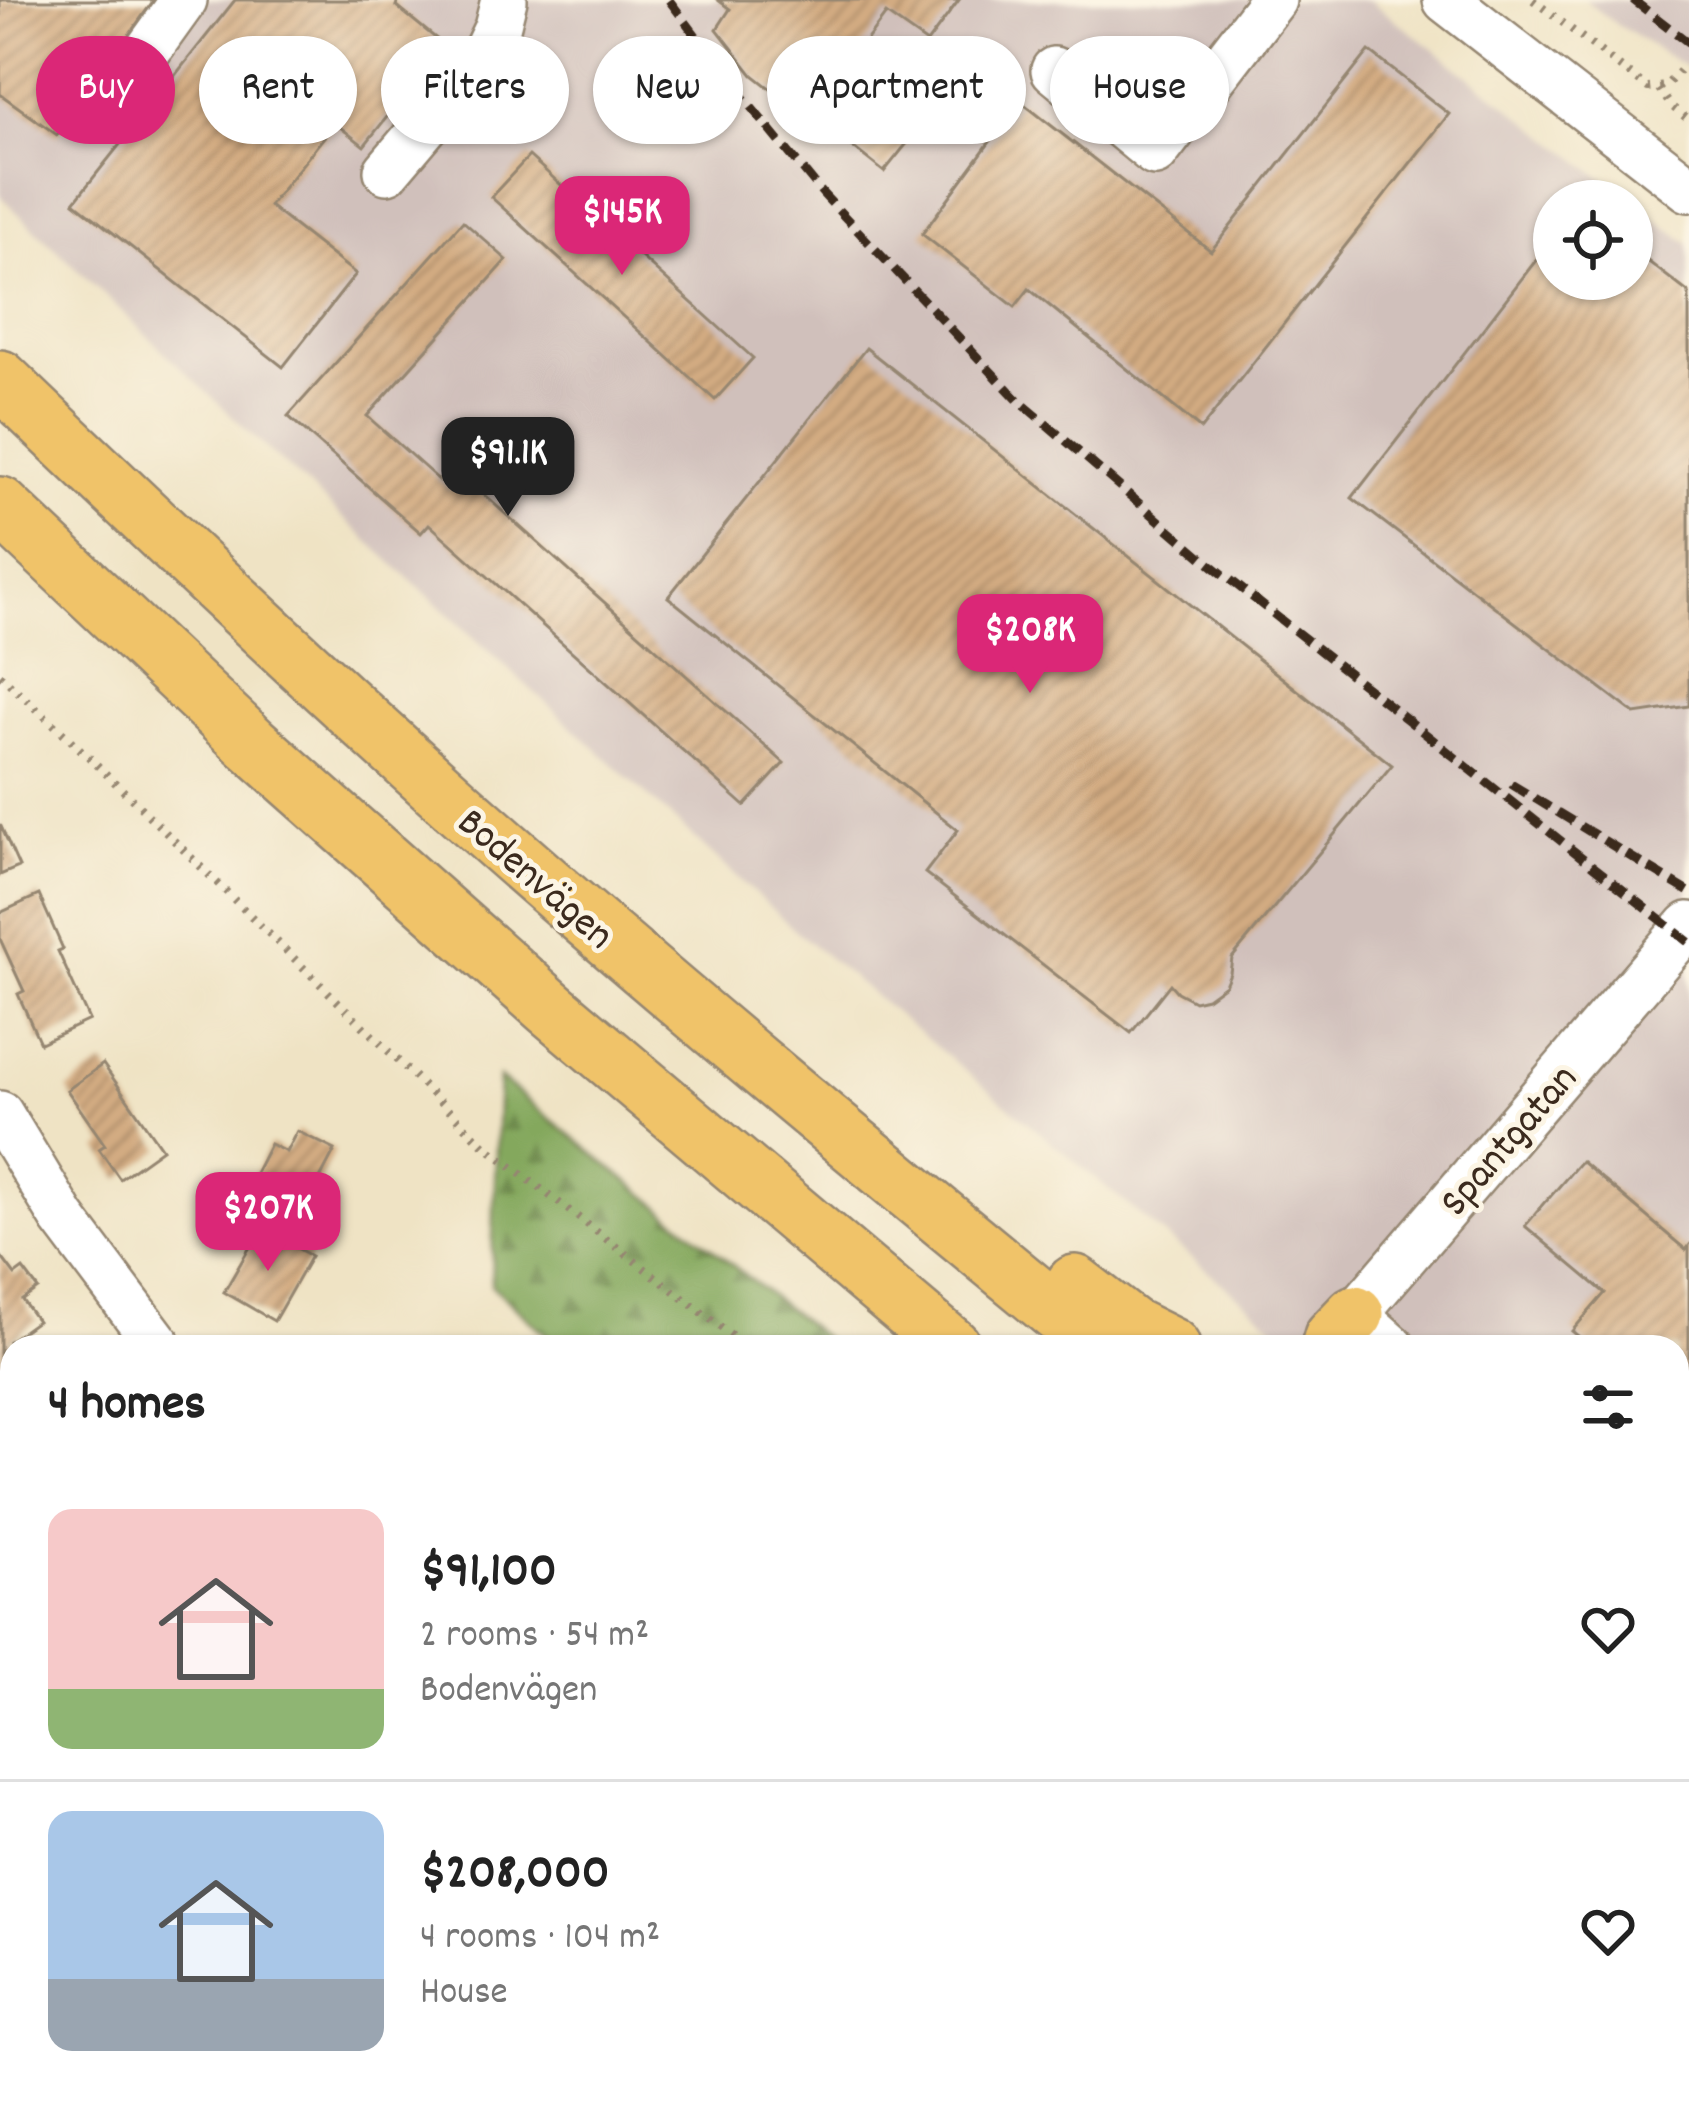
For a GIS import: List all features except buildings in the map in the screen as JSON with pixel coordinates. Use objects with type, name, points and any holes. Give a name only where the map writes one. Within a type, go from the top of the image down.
[{"type":"main road","name":"Bodenvägen","points":[[0,380],[208,579],[453,802],[709,1024],[1084,1335]]},
{"type":"main road","points":[[0,506],[252,744],[496,961],[938,1335]]},
{"type":"main road","points":[[899,1184],[989,1218],[1147,1335]]},
{"type":"street","points":[[159,36],[184,0]]},
{"type":"street","points":[[387,172],[482,58],[504,0]]},
{"type":"street","points":[[1229,57],[1273,0]]},
{"type":"street","points":[[1446,0],[1689,189]]},
{"type":"street","name":"Spantgatan","points":[[1344,1335],[1689,925]]},
{"type":"street","points":[[0,1114],[63,1218],[151,1335]]},
{"type":"path","points":[[1533,0],[1648,88],[1659,89],[1671,82],[1684,65]]},
{"type":"path","points":[[1659,89],[1689,120]]},
{"type":"path","points":[[0,675],[485,1146],[731,1335]]},
{"type":"shaded area","points":[[0,0],[1369,0],[1605,180],[1533,180],[1533,300],[1653,300],[1653,217],[1689,244],[1689,1335],[1285,1335],[797,932],[252,435],[0,196]]},
{"type":"shaded area","points":[[1585,0],[1689,0],[1689,69],[1619,26]]},
{"type":"green space","points":[[499,1078],[820,1335],[547,1335],[491,1285]]},
{"type":"railway","points":[[669,0],[824,195],[1018,400],[1209,563],[1689,942]]},
{"type":"railway","points":[[1633,0],[1689,43]]},
{"type":"railway","points":[[1511,784],[1689,892]]}]
